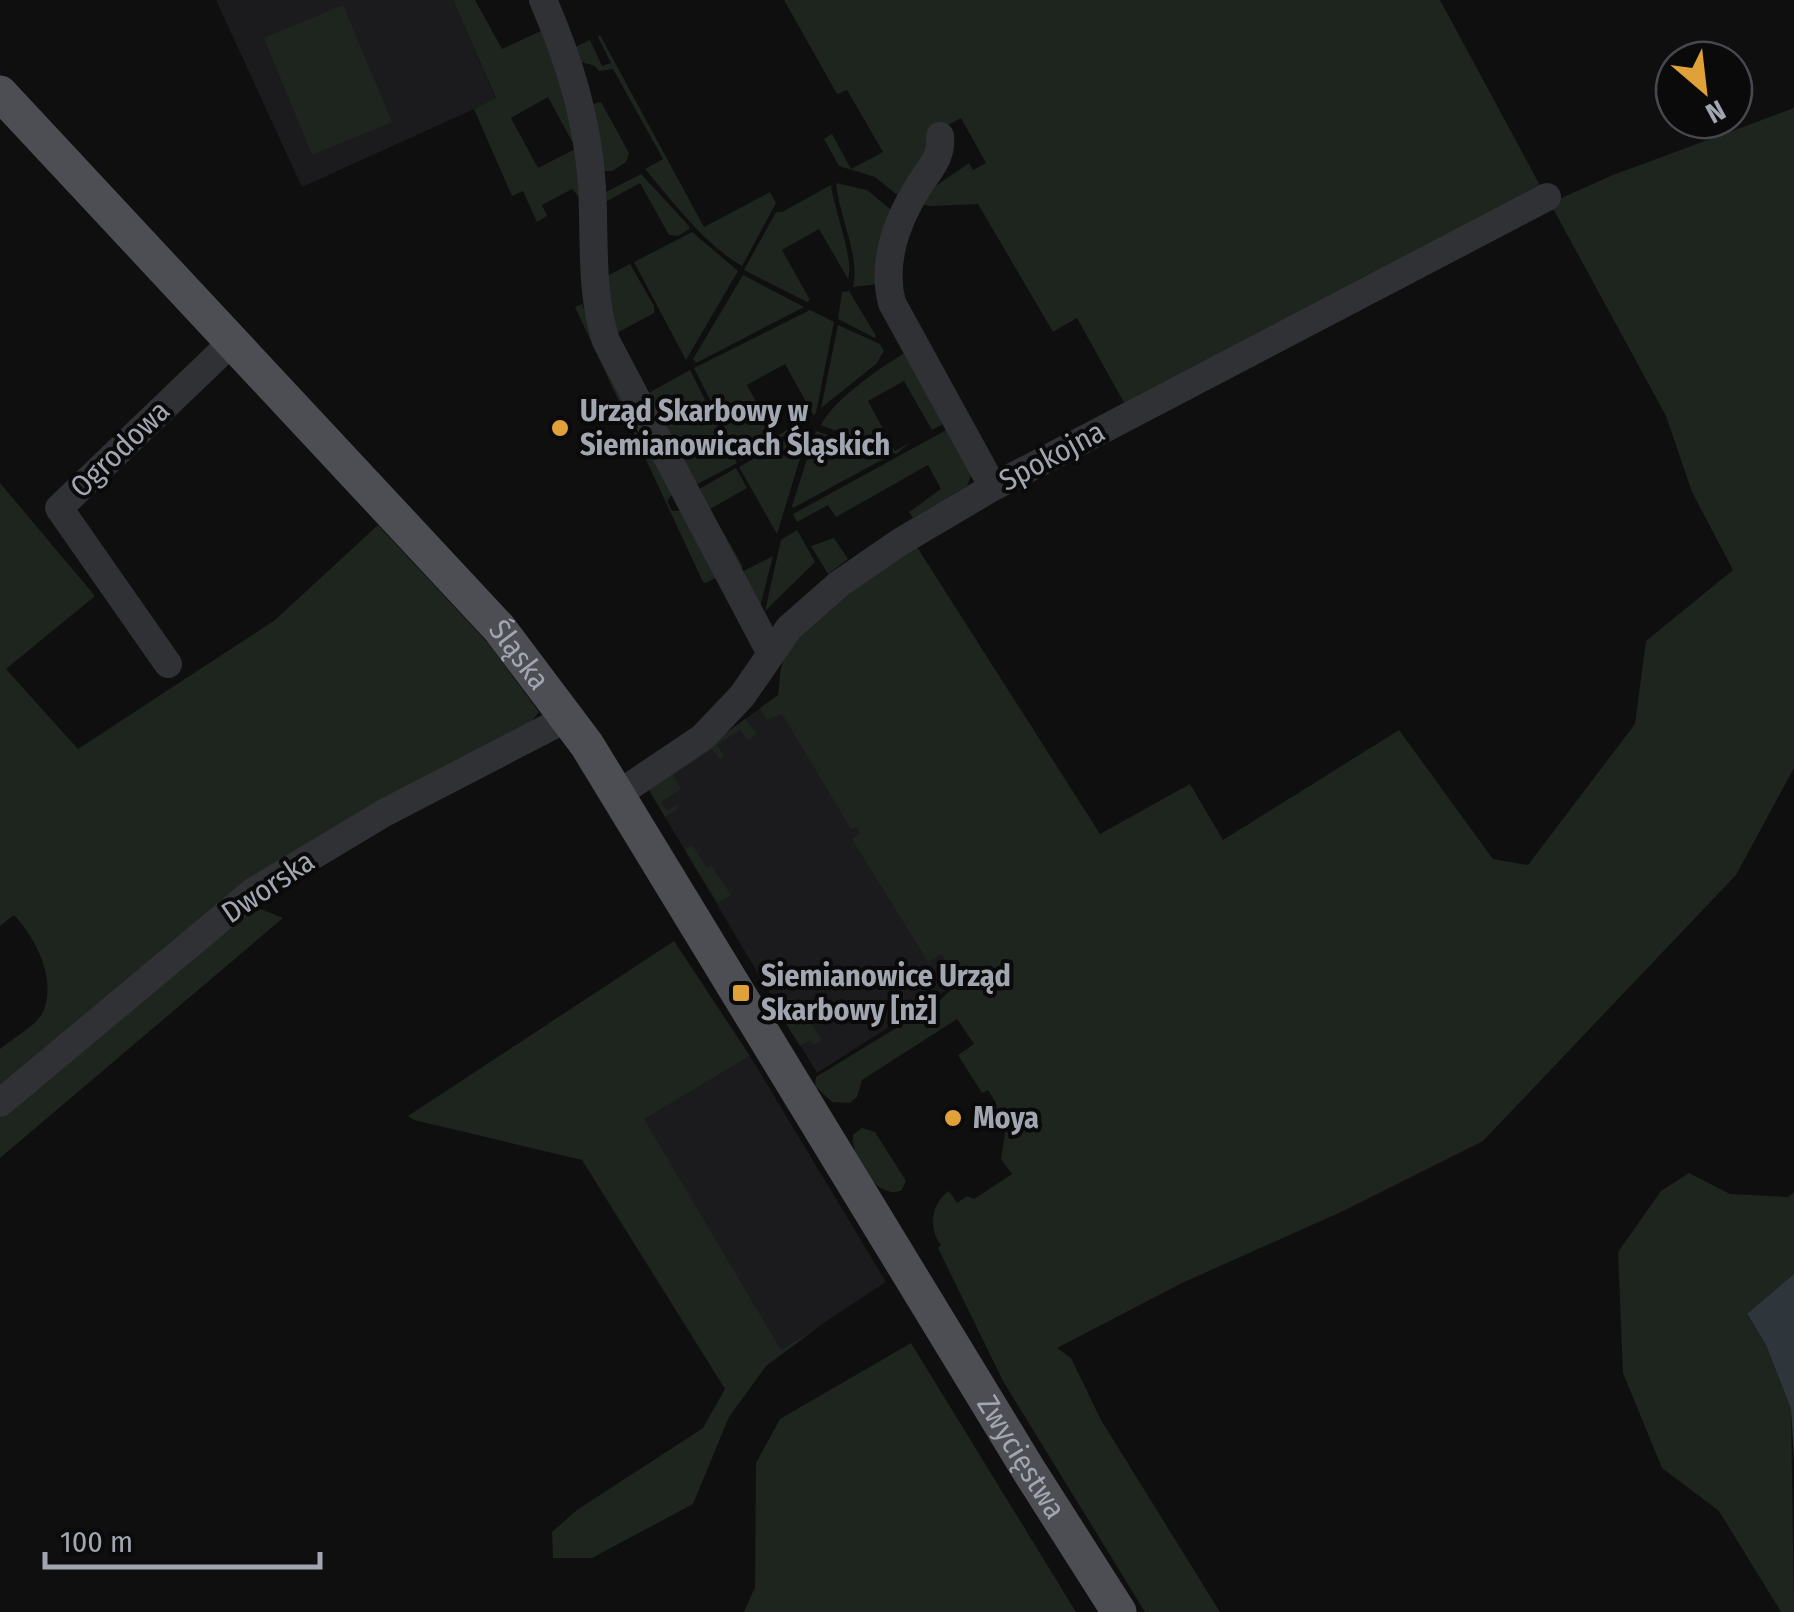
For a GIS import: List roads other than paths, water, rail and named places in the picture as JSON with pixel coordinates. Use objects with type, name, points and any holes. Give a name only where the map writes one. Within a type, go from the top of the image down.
[{"type":"main road","name":"Śląska","points":[[0,92],[498,628],[568,717],[741,993],[926,1302]]},
{"type":"main road","name":"Zwycięstwa","points":[[926,1302],[1119,1612]]},
{"type":"street","points":[[543,0],[565,51],[588,144],[597,307],[606,340],[770,652]]},
{"type":"street","points":[[940,136],[938,158],[898,226],[888,261],[887,282],[892,302],[992,487]]},
{"type":"street","name":"Spokojna","points":[[617,796],[704,737],[742,696],[789,628],[839,584],[900,542],[992,487],[1547,197]]},
{"type":"street","name":"Ogrodowa","points":[[168,664],[59,508],[232,342]]},
{"type":"street","name":"Dworska","points":[[0,1103],[254,890],[384,813],[568,717]]},
{"type":"place","name":"Urząd Skarbowy w Siemianowicach Śląskich","points":[[560,428]]},
{"type":"place","name":"Siemianowice Urząd Skarbowy [nż]","points":[[741,993]]},
{"type":"place","name":"Moya","points":[[953,1118]]}]
